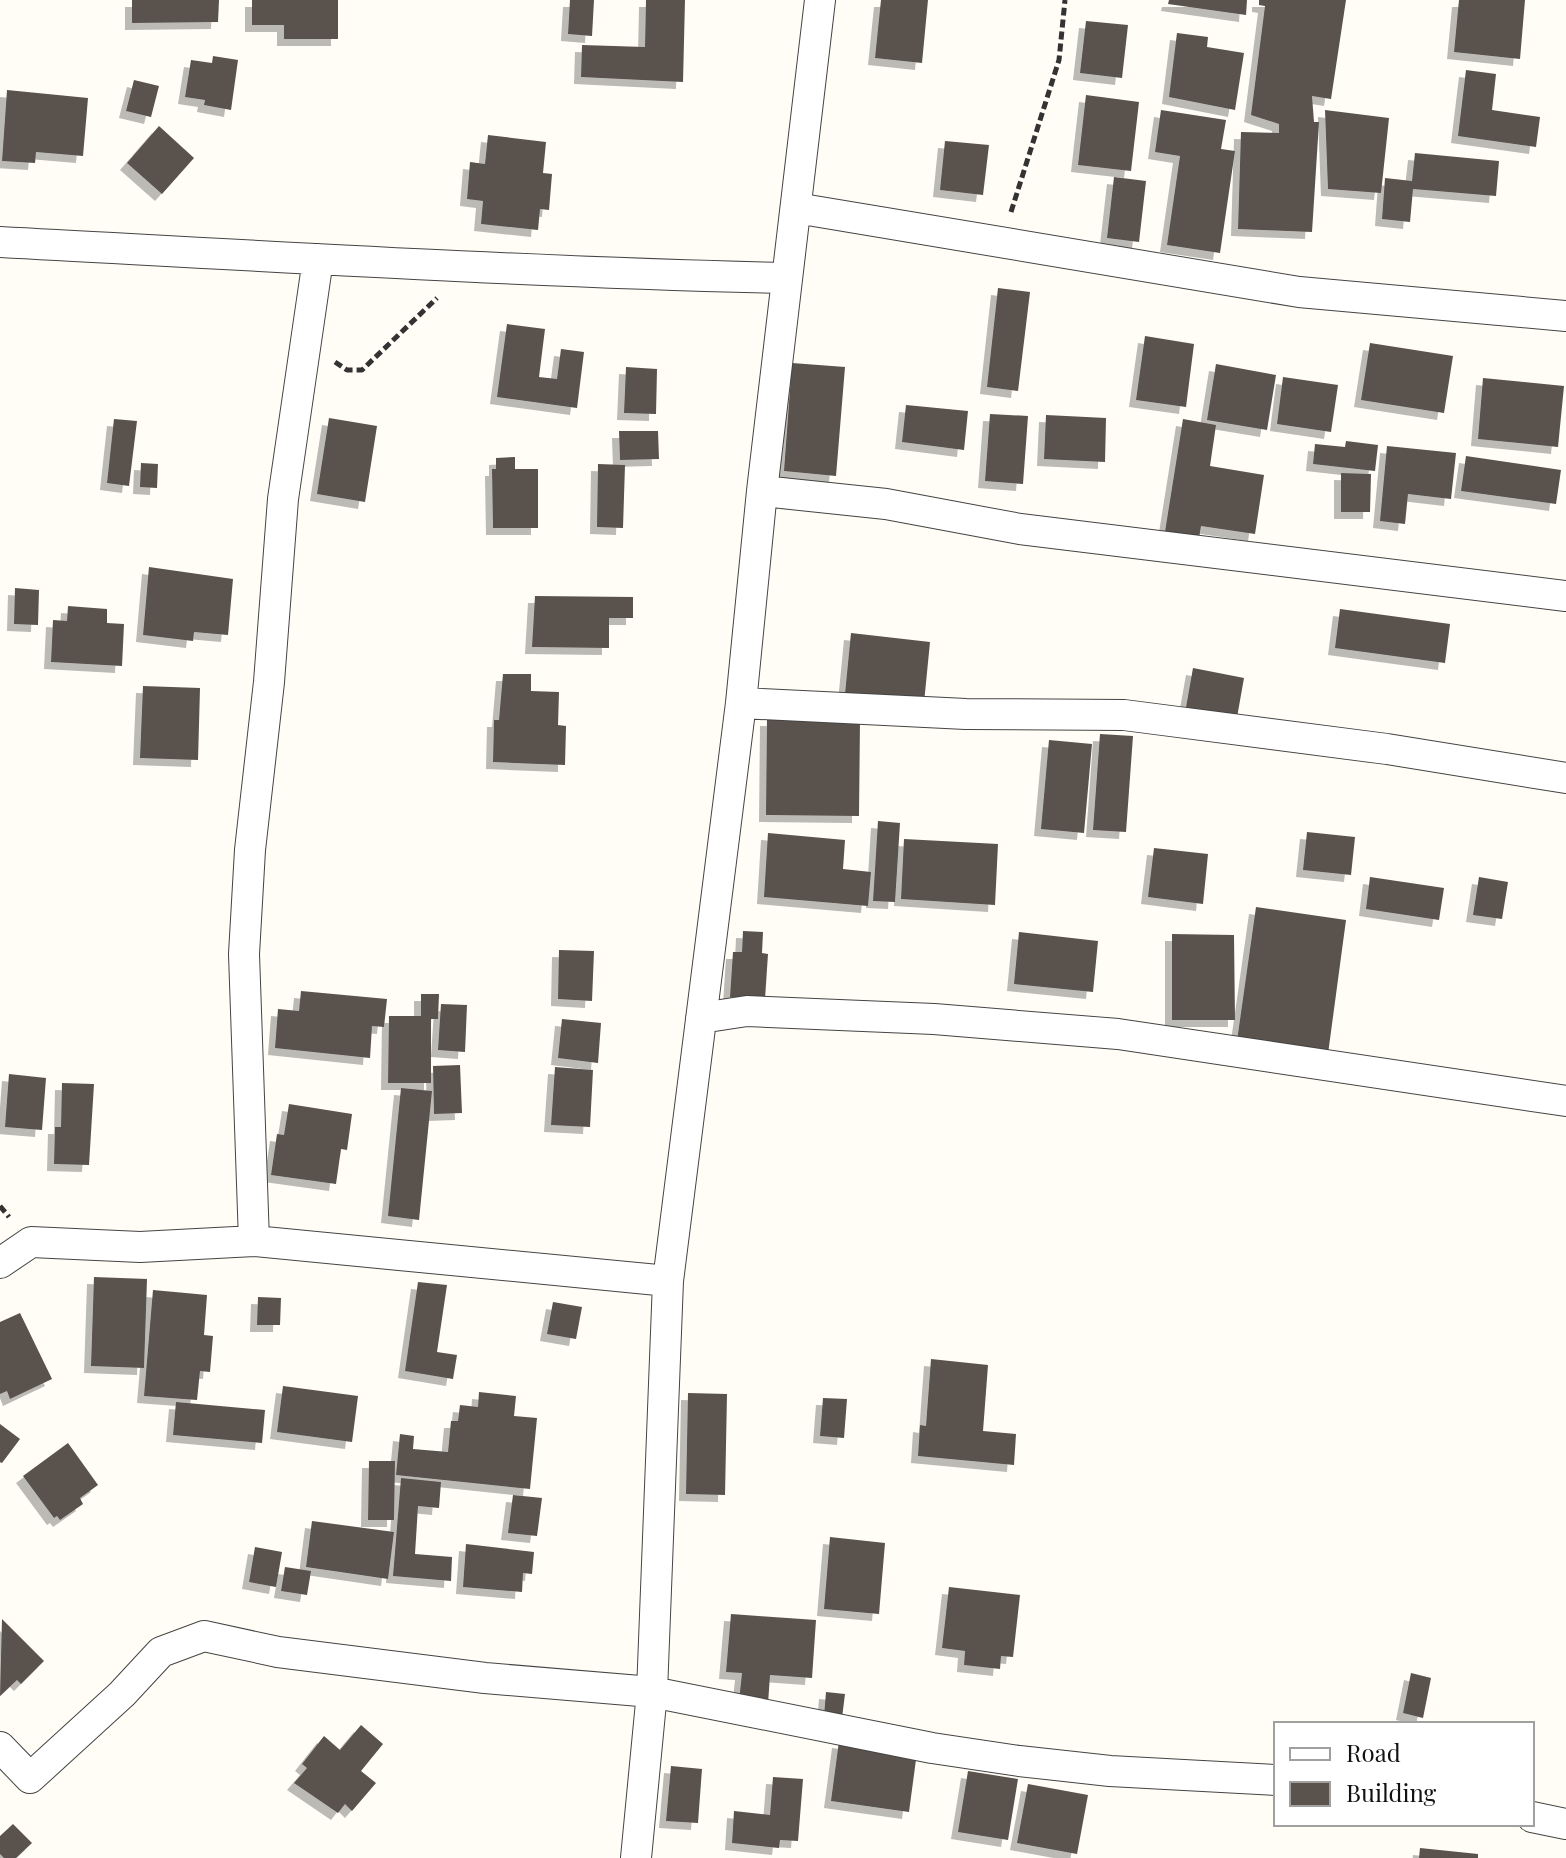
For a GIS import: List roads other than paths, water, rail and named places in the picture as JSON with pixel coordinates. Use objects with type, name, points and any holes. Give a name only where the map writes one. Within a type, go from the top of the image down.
[{"type":"street","points":[[636,1858],[652,1692],[668,1281],[741,703],[762,491],[820,0]]},
{"type":"street","points":[[796,208],[1299,292],[1566,316]]},
{"type":"street","points":[[0,242],[468,265],[550,273],[787,278]]},
{"type":"street","points":[[254,1241],[244,954],[250,850],[269,682],[283,499],[318,259]]},
{"type":"street","points":[[762,491],[886,504],[1020,529],[1566,596]]},
{"type":"street","points":[[741,703],[966,714],[1124,715],[1387,749],[1566,778]]},
{"type":"street","points":[[701,1018],[747,1011],[934,1019],[1118,1034],[1566,1101]]},
{"type":"street","points":[[0,1263],[31,1242],[140,1247],[254,1241],[668,1281]]},
{"type":"street","points":[[0,1747],[30,1778],[122,1694],[161,1652],[204,1636],[278,1652],[471,1676],[652,1692],[1019,1761],[1110,1771],[1274,1780]]},
{"type":"street","points":[[1534,1817],[1566,1824]]}]
